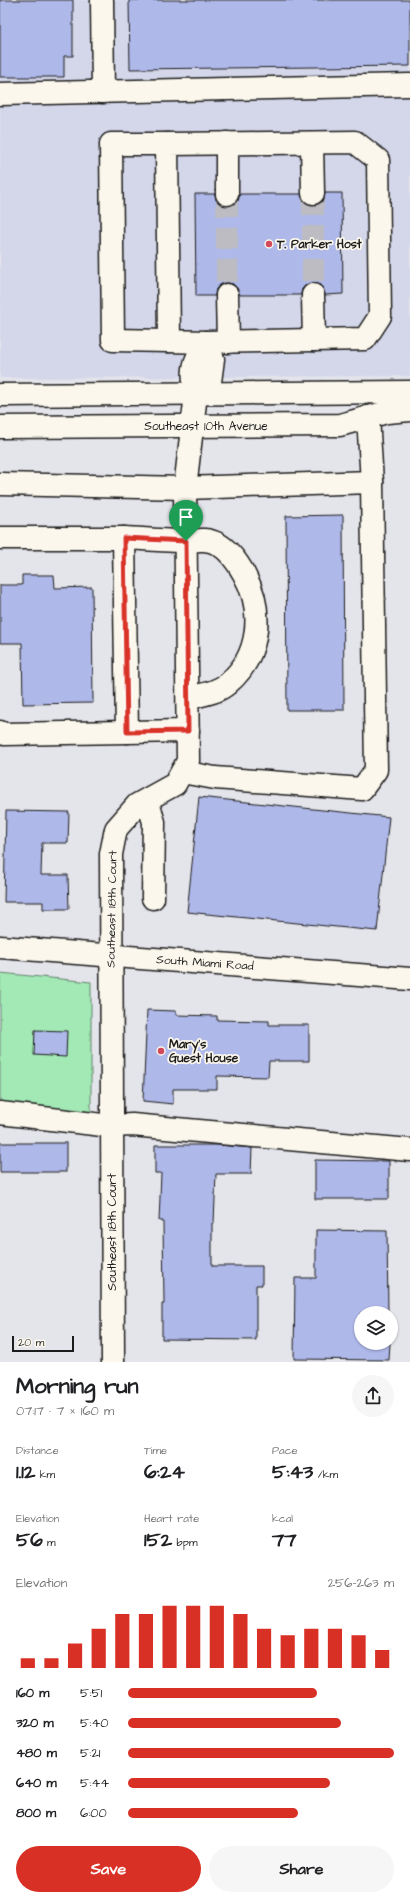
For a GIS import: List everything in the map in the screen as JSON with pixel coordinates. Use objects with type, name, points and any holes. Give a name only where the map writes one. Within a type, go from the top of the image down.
[{"type":"street","points":[[102,0],[102,92]]},
{"type":"street","points":[[0,94],[410,85]]},
{"type":"street","points":[[355,142],[378,160],[380,316],[365,339],[228,342],[113,340],[111,144],[312,143],[355,142]]},
{"type":"street","points":[[226,194],[227,143]]},
{"type":"street","points":[[312,143],[313,193]]},
{"type":"street","points":[[167,144],[169,341]]},
{"type":"street","points":[[313,295],[314,340]]},
{"type":"street","points":[[227,296],[228,342]]},
{"type":"street","points":[[196,394],[210,382],[213,360],[206,342]]},
{"type":"street","points":[[0,395],[410,392]]},
{"type":"street","name":"Southeast 18th Court","points":[[112,1362],[111,854],[116,828],[137,805],[176,784],[188,761],[185,488],[191,426],[196,394]]},
{"type":"street","points":[[40,426],[41,395]]},
{"type":"street","name":"Southeast 10th Avenue","points":[[0,427],[340,425],[387,412],[410,410]]},
{"type":"street","points":[[182,772],[215,778],[362,789],[376,770],[372,482],[368,417],[410,423]]},
{"type":"street","points":[[0,484],[185,488],[372,482]]},
{"type":"street","points":[[0,538],[124,538],[186,541],[203,539],[218,545],[237,560],[252,588],[257,606],[256,638],[251,653],[239,672],[227,685],[208,693],[188,698]]},
{"type":"street","points":[[124,538],[127,732]]},
{"type":"street","points":[[0,732],[4,734],[188,731]]},
{"type":"street","points":[[146,800],[154,822],[153,898]]},
{"type":"street","name":"South Miami Road","points":[[0,947],[410,979]]},
{"type":"street","points":[[0,1113],[112,1126],[132,1125],[410,1150]]},
{"type":"shaded area","points":[[0,0],[410,0],[410,376],[0,378]]},
{"type":"green space","points":[[0,973],[91,982],[91,1117],[0,1107]]},
{"type":"building","points":[[0,0],[73,0],[73,56],[64,56],[64,77],[0,77]]},
{"type":"building","points":[[129,0],[410,0],[410,66],[130,69]]},
{"type":"building","name":"T. Parker Host","points":[[325,193],[342,193],[343,294],[325,295],[323,288],[319,284],[313,283],[306,285],[302,289],[301,295],[240,295],[237,288],[233,284],[227,283],[220,285],[216,289],[215,296],[196,296],[195,194],[215,194],[216,200],[220,205],[227,206],[233,205],[238,201],[240,194],[301,194],[303,200],[307,204],[313,205],[320,203],[324,199]]},
{"type":"building","points":[[343,515],[344,710],[287,710],[286,516]]},
{"type":"building","points":[[22,575],[54,575],[55,588],[92,587],[93,703],[23,704],[22,643],[0,643],[0,585],[22,585]]},
{"type":"building","points":[[199,797],[389,817],[377,931],[187,912]]},
{"type":"building","points":[[6,811],[69,812],[68,843],[42,843],[41,875],[68,875],[69,909],[43,909],[43,902],[4,902]]},
{"type":"building","points":[[147,1010],[176,1011],[176,1015],[217,1016],[217,1020],[269,1021],[269,1025],[309,1025],[309,1061],[269,1061],[268,1077],[217,1076],[217,1089],[173,1089],[173,1104],[143,1101]]},
{"type":"building","points":[[35,1030],[67,1031],[66,1057],[34,1055]]},
{"type":"building","points":[[0,1143],[66,1143],[66,1172],[0,1172]]},
{"type":"building","points":[[155,1145],[218,1145],[252,1148],[251,1174],[216,1174],[214,1223],[212,1223],[212,1266],[262,1266],[262,1285],[256,1285],[256,1340],[162,1339],[162,1304],[164,1304],[163,1221],[159,1221],[161,1173],[155,1173]]},
{"type":"building","points":[[315,1160],[389,1161],[389,1199],[315,1199]]},
{"type":"building","points":[[316,1230],[387,1231],[388,1306],[354,1306],[354,1350],[390,1350],[389,1360],[294,1359],[295,1278],[316,1278]]},
{"type":"tunnel","points":[[313,193],[313,295]]},
{"type":"tunnel","points":[[227,194],[227,295]]},
{"type":"place","name":"T. Parker Host","points":[[269,244]]},
{"type":"place","name":"Mary's Guest House","points":[[161,1051]]},
{"type":"route","points":[[124,538],[186,541],[188,731],[127,732],[124,538]]}]
